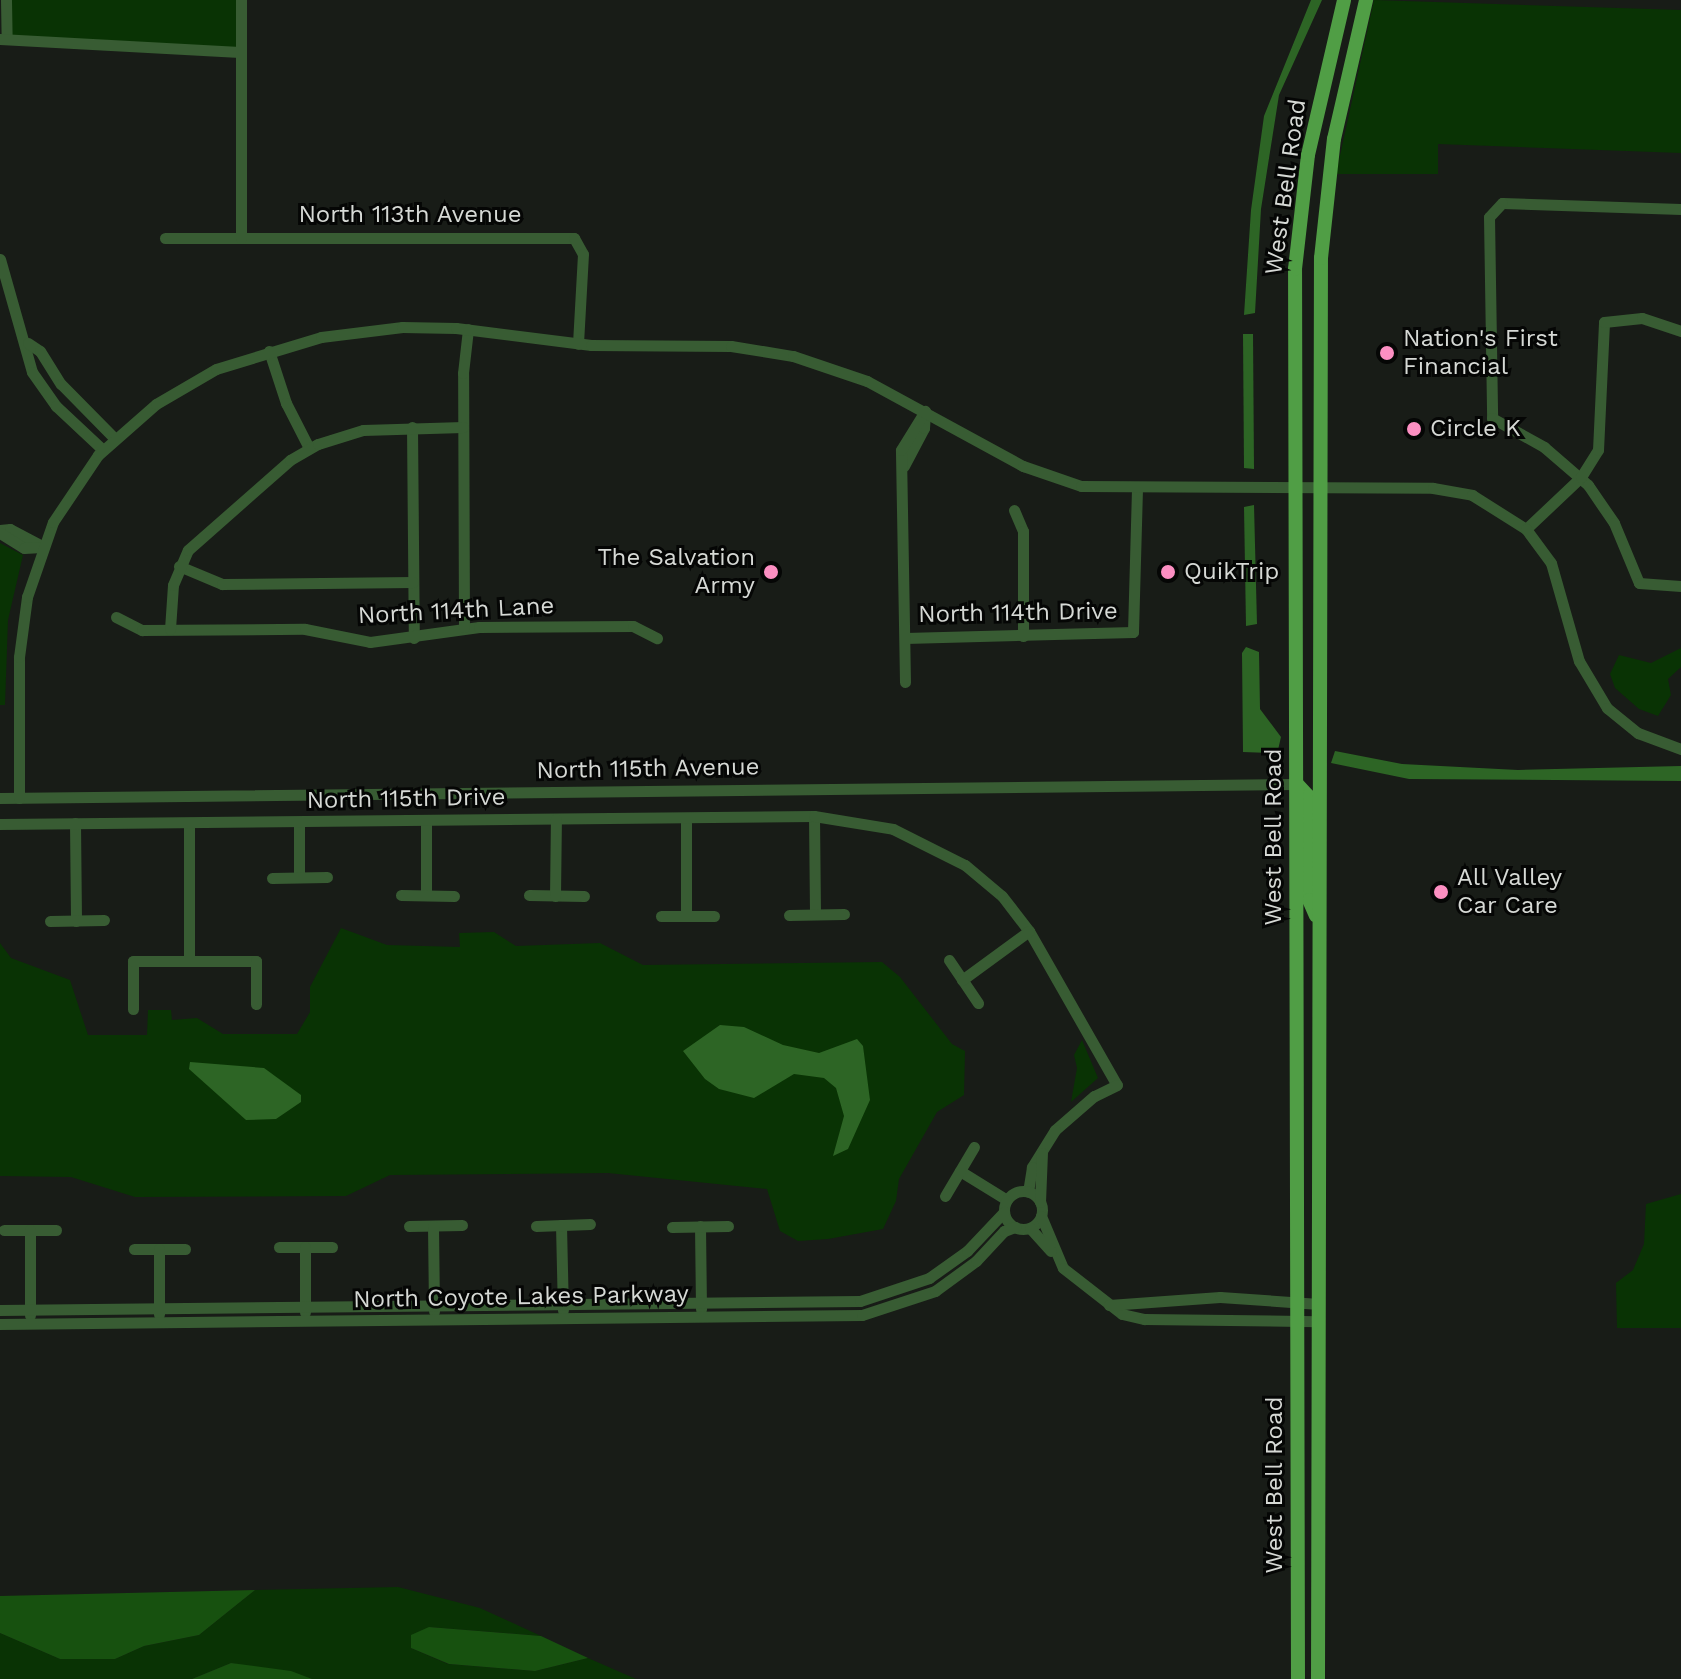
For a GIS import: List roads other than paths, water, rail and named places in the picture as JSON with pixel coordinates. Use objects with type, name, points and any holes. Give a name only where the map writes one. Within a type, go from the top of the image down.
[{"type":"main road","name":"West Bell Road","points":[[1298,1679],[1297,784],[1293,488],[1300,211],[1319,98],[1344,0]]},
{"type":"main road","name":"West Bell Road","points":[[1318,1679],[1319,488],[1325,206],[1342,97],[1366,0]]},
{"type":"main road","points":[[1297,784],[1308,796],[1309,900],[1319,921]]},
{"type":"main road","points":[[1297,938],[1306,960],[1306,1022],[1318,1037]]},
{"type":"main road","points":[[1297,1073],[1308,1083],[1308,1145],[1318,1176]]},
{"type":"street","points":[[6,0],[4,39],[240,52]]},
{"type":"street","points":[[241,0],[241,238]]},
{"type":"street","points":[[1681,209],[1494,206],[1489,217],[1492,418],[1544,447],[1581,477],[1614,523],[1639,583],[1681,586]]},
{"type":"street","name":"North 113th Avenue","points":[[165,238],[579,240],[583,276],[578,344]]},
{"type":"street","points":[[0,259],[28,343],[25,357],[37,381],[103,450]]},
{"type":"street","points":[[1526,529],[1581,477],[1600,440],[1604,322],[1642,318],[1681,331]]},
{"type":"street","points":[[19,798],[21,633],[42,547],[65,500],[103,450],[114,438],[185,385],[269,351],[377,328],[468,329],[578,344],[765,350],[852,374],[1045,475],[1081,486],[1453,490],[1489,502],[1526,529],[1551,563],[1592,688],[1638,733],[1681,749]]},
{"type":"street","points":[[464,627],[463,427],[468,329]]},
{"type":"street","points":[[28,343],[40,351],[61,384],[114,438]]},
{"type":"street","points":[[269,351],[286,403],[309,448]]},
{"type":"street","points":[[905,682],[904,466],[901,450],[925,411]]},
{"type":"street","points":[[412,427],[414,638]]},
{"type":"street","points":[[170,629],[171,594],[179,566],[208,528],[309,448],[363,430],[463,427]]},
{"type":"street","name":"North 114th Drive","points":[[905,638],[1133,632],[1137,489]]},
{"type":"street","points":[[1014,510],[1023,531],[1023,636]]},
{"type":"street","points":[[0,531],[28,536],[42,547]]},
{"type":"street","points":[[179,566],[222,584],[413,582]]},
{"type":"street","name":"North 114th Lane","points":[[116,617],[134,629],[305,629],[370,642],[414,638],[464,627],[633,626],[657,638]]},
{"type":"street","name":"North 115th Avenue","points":[[0,798],[1297,784]]},
{"type":"street","points":[[814,816],[815,914]]},
{"type":"street","name":"North 115th Drive","points":[[0,824],[814,816],[893,829],[930,844],[1002,896],[1029,931],[1117,1085],[1073,1112],[1042,1148]]},
{"type":"street","points":[[686,818],[686,916]]},
{"type":"street","points":[[555,896],[556,819]]},
{"type":"street","points":[[426,820],[426,895]]},
{"type":"street","points":[[299,822],[299,877]]},
{"type":"street","points":[[75,823],[76,921]]},
{"type":"street","points":[[189,823],[189,961]]},
{"type":"street","points":[[272,878],[327,877]]},
{"type":"street","points":[[401,895],[454,896]]},
{"type":"street","points":[[529,895],[584,896]]},
{"type":"street","points":[[789,915],[844,914]]},
{"type":"street","points":[[661,916],[714,916]]},
{"type":"street","points":[[50,921],[104,920]]},
{"type":"street","points":[[962,980],[1029,931]]},
{"type":"street","points":[[949,960],[978,1003]]},
{"type":"street","points":[[133,1009],[133,961],[256,961],[256,1004]]},
{"type":"street","points":[[945,1196],[974,1147]]},
{"type":"street","points":[[1005,1206],[1028,1192],[1032,1167],[1042,1148]]},
{"type":"street","points":[[1042,1148],[1041,1216],[1053,1252]]},
{"type":"street","points":[[960,1171],[1005,1206],[1015,1227],[1030,1228],[1077,1284],[1109,1305],[1144,1319],[1318,1321]]},
{"type":"street","points":[[1028,1192],[1040,1202]]},
{"type":"street","name":"North Coyote Lakes Parkway","points":[[0,1310],[845,1302],[891,1294],[950,1265],[1005,1206]]},
{"type":"street","points":[[1030,1228],[1041,1216]]},
{"type":"street","points":[[536,1226],[590,1224]]},
{"type":"street","points":[[409,1226],[462,1225]]},
{"type":"street","points":[[561,1225],[563,1319]]},
{"type":"street","points":[[433,1226],[434,1320]]},
{"type":"street","points":[[700,1226],[701,1318]]},
{"type":"street","points":[[672,1227],[728,1226]]},
{"type":"street","name":"North Coyote Lakes Parkway","points":[[0,1324],[846,1316],[895,1307],[957,1276],[1004,1231],[1015,1227]]},
{"type":"street","points":[[4,1230],[56,1230]]},
{"type":"street","points":[[30,1230],[30,1323]]},
{"type":"street","points":[[279,1247],[332,1247]]},
{"type":"street","points":[[305,1247],[305,1321]]},
{"type":"street","points":[[134,1249],[185,1249]]},
{"type":"street","points":[[159,1249],[159,1322]]},
{"type":"street","points":[[1109,1305],[1220,1297],[1297,1299],[1319,1304]]},
{"type":"place","name":"Nation's First Financial","points":[[1387,353]]},
{"type":"place","name":"Circle K","points":[[1414,429]]},
{"type":"place","name":"The Salvation Army","points":[[771,572]]},
{"type":"place","name":"QuikTrip","points":[[1168,572]]},
{"type":"place","name":"All Valley Car Care","points":[[1441,892]]}]
